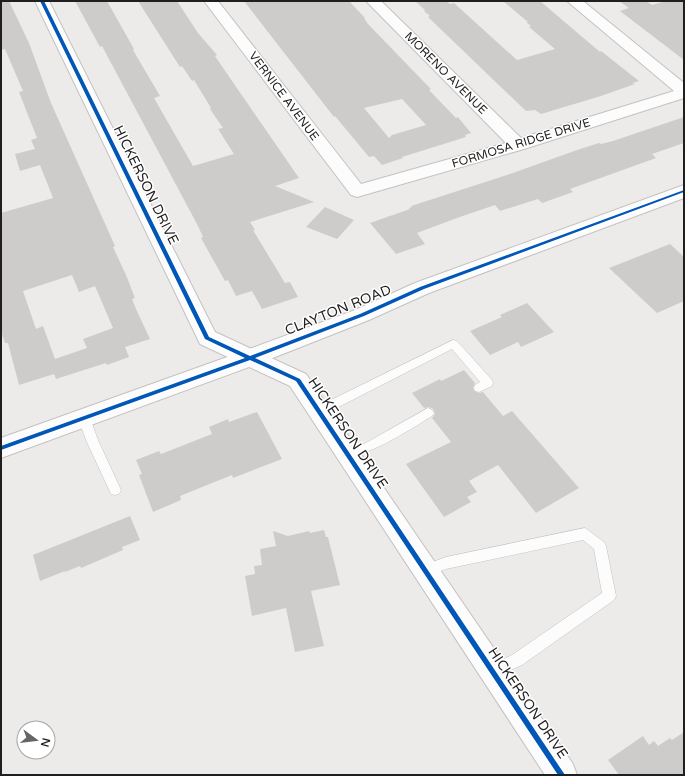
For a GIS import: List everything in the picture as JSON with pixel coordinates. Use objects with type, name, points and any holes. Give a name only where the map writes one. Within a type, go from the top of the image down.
[{"type":"street","name":"HICKERSON DRIVE","points":[[42,1],[207,338],[252,357],[298,380],[562,775]]},
{"type":"street","name":"VERNICE AVENUE","points":[[211,1],[357,191]]},
{"type":"street","name":"MORENO AVENUE","points":[[373,1],[518,145]]},
{"type":"street","points":[[574,1],[684,92]]},
{"type":"street","points":[[668,78],[684,73]]},
{"type":"street","name":"FORMOSA RIDGE DRIVE","points":[[357,191],[518,145],[684,92]]},
{"type":"street","name":"CLAYTON ROAD","points":[[1,448],[252,357],[362,315],[436,282],[684,191]]},
{"type":"lane","points":[[320,412],[453,344],[488,383],[479,388]]},
{"type":"lane","points":[[346,452],[366,448],[428,413]]},
{"type":"lane","points":[[84,418],[92,440],[115,490]]},
{"type":"lane","points":[[426,571],[446,563],[585,534],[600,546],[609,596],[517,660],[493,671]]},
{"type":"building","points":[[1,1],[9,1],[29,43],[51,103],[115,246],[113,247],[135,298],[132,299],[150,339],[125,347],[129,357],[107,365],[106,363],[56,379],[54,374],[19,385],[8,343],[5,343],[1,331],[1,213],[53,198],[40,165],[20,171],[15,154],[35,149],[31,140],[37,138],[19,92],[23,91],[5,49],[1,50]],"holes":[[[72,275],[79,292],[95,286],[113,328],[83,339],[87,348],[55,359],[43,326],[36,329],[23,291]]]},
{"type":"building","points":[[75,1],[107,1],[160,96],[154,98],[193,166],[234,154],[218,129],[223,128],[210,109],[211,108],[194,80],[192,81],[182,66],[180,67],[138,1],[177,1],[198,33],[217,55],[215,56],[299,178],[275,186],[314,202],[250,222],[255,230],[253,230],[285,283],[290,282],[298,297],[262,309],[252,291],[236,296],[228,280],[225,281],[201,238],[203,237],[198,226],[102,46],[100,47]]},
{"type":"building","points":[[244,1],[349,1],[365,18],[368,24],[431,89],[429,90],[456,118],[458,117],[471,133],[465,135],[466,137],[402,157],[403,158],[382,165],[374,156],[369,157],[335,116],[334,117]],"holes":[[[402,99],[426,125],[392,135],[389,138],[364,108]]]},
{"type":"building","points":[[415,1],[446,1],[450,4],[454,3],[517,60],[555,49],[529,27],[531,26],[526,22],[528,22],[503,1],[540,1],[600,52],[601,51],[639,81],[632,83],[635,84],[601,96],[541,114],[535,110],[526,111],[428,17],[430,16]]},
{"type":"building","points":[[619,1],[646,1],[652,5],[666,1],[684,1],[684,60],[620,11],[629,8]]},
{"type":"building","points":[[684,117],[684,143],[652,154],[656,158],[570,189],[573,192],[542,203],[538,199],[500,211],[495,205],[457,218],[417,233],[425,244],[396,254],[370,223],[410,209],[409,208],[412,207],[411,206],[507,175],[577,150],[599,143],[601,144],[613,141]]},
{"type":"building","points":[[325,207],[354,220],[337,239],[306,227]]},
{"type":"building","points":[[670,244],[684,257],[684,301],[657,313],[609,268]]},
{"type":"building","points":[[527,303],[554,332],[521,347],[518,342],[490,355],[470,331],[502,317],[500,315]]},
{"type":"building","points":[[464,370],[475,383],[473,388],[474,391],[479,393],[483,392],[503,416],[512,411],[579,488],[536,513],[498,465],[469,481],[477,492],[467,497],[471,502],[444,517],[406,464],[451,442],[432,418],[435,414],[433,409],[429,407],[424,408],[412,393],[440,379],[441,381]]},
{"type":"building","points":[[257,412],[282,459],[233,478],[232,475],[180,496],[181,500],[153,512],[139,475],[142,474],[136,460],[159,451],[161,454],[212,434],[209,427],[228,419],[229,422]]},
{"type":"building","points":[[130,516],[140,540],[122,547],[123,550],[81,568],[80,566],[40,581],[33,555]]},
{"type":"building","points":[[324,530],[326,537],[328,537],[340,585],[311,591],[324,646],[295,652],[286,608],[252,616],[245,576],[255,574],[254,566],[262,565],[260,549],[276,546],[273,531],[288,536],[309,531],[310,533]]},
{"type":"building","points":[[684,732],[684,775],[619,775],[608,760],[643,736],[649,745],[654,741],[658,746],[670,738],[672,740]]},
{"type":"cycle path","points":[[42,1],[207,338],[298,380],[562,775]]},
{"type":"cycle path","points":[[1,448],[252,357],[362,315],[422,288],[684,191]]}]
